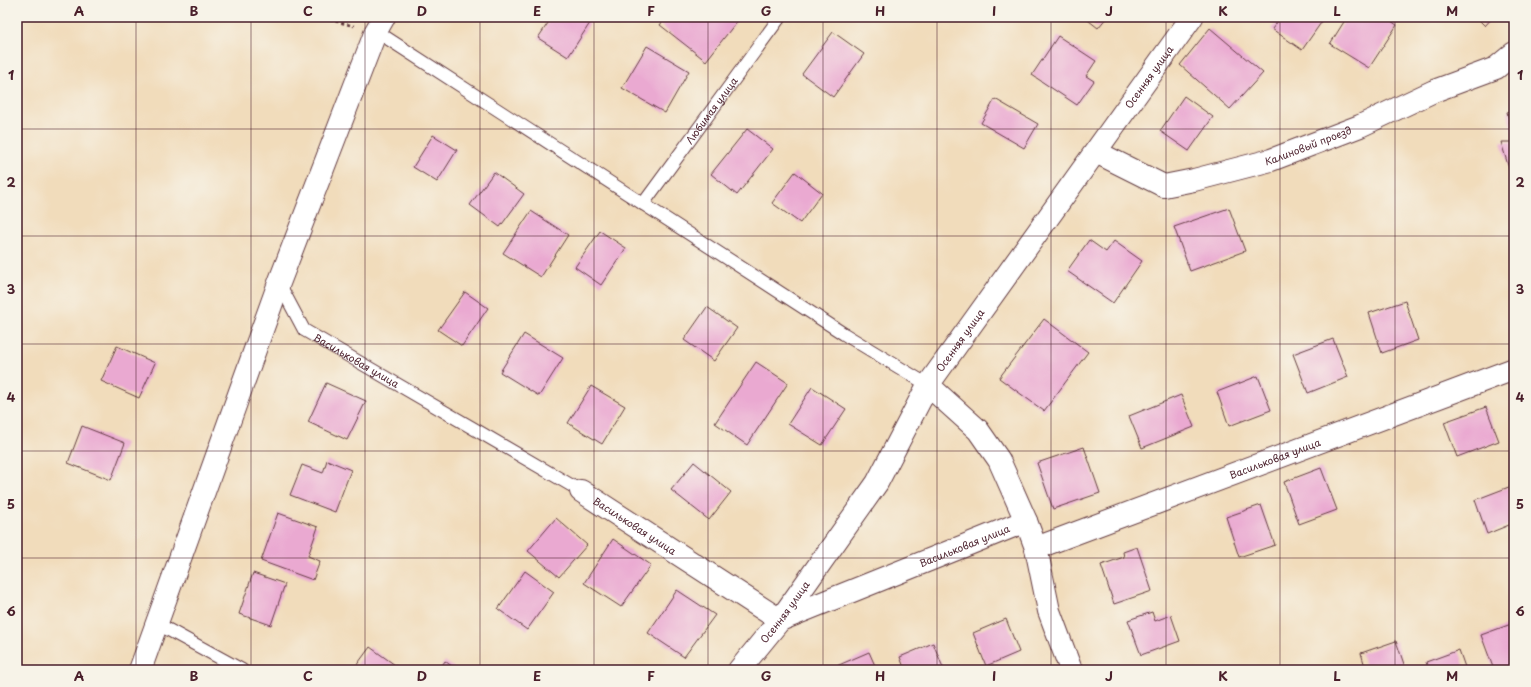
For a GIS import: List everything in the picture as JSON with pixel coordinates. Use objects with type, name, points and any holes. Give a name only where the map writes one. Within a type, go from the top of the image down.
[{"type":"street","name":"Осенняя улица","points":[[739,670],[780,620],[877,483],[928,385],[1192,17]]},
{"type":"street","points":[[140,670],[279,283],[380,24]]},
{"type":"street","name":"Калиновый проезд","points":[[1096,152],[1164,186],[1194,180],[1271,160],[1360,126],[1434,91],[1496,68],[1514,53]]},
{"type":"street","name":"Васильковая улица","points":[[1036,548],[1514,369]]},
{"type":"street","points":[[928,385],[982,436],[999,460],[1026,521],[1036,548],[1049,611],[1070,670]]},
{"type":"street","name":"Васильковая улица","points":[[581,491],[780,620],[1026,521]]},
{"type":"lane","name":"Любимая улица","points":[[644,204],[780,17]]},
{"type":"lane","points":[[380,24],[644,204],[844,334],[928,385]]},
{"type":"lane","name":"Васильковая улица","points":[[279,283],[304,330],[581,491]]},
{"type":"lane","points":[[156,622],[242,670]]},
{"type":"path","points":[[318,17],[380,24]]},
{"type":"building","points":[[552,17],[581,17],[590,23],[568,57],[538,38]]},
{"type":"building","points":[[666,17],[734,17],[738,20],[706,61],[660,25]]},
{"type":"building","points":[[1084,17],[1107,17],[1098,28]]},
{"type":"building","points":[[1281,17],[1325,17],[1302,50],[1272,29]]},
{"type":"building","points":[[1347,17],[1385,17],[1397,25],[1369,68],[1330,44]]},
{"type":"building","points":[[1476,17],[1493,17],[1485,26]]},
{"type":"building","points":[[1210,28],[1263,73],[1230,109],[1180,65]]},
{"type":"building","points":[[833,32],[864,54],[833,97],[802,74]]},
{"type":"building","points":[[1058,36],[1096,61],[1086,76],[1094,81],[1077,105],[1032,75]]},
{"type":"building","points":[[647,46],[689,71],[665,113],[622,88]]},
{"type":"building","points":[[1184,96],[1213,117],[1189,151],[1160,131]]},
{"type":"building","points":[[995,99],[1038,124],[1024,148],[981,123]]},
{"type":"building","points":[[1514,110],[1514,137],[1507,112]]},
{"type":"building","points":[[747,129],[773,149],[737,195],[711,174]]},
{"type":"building","points":[[433,135],[457,150],[437,182],[413,167]]},
{"type":"building","points":[[1501,142],[1514,142],[1514,185]]},
{"type":"building","points":[[494,172],[524,194],[500,227],[470,205]]},
{"type":"building","points":[[795,172],[822,193],[800,223],[772,203]]},
{"type":"building","points":[[1229,208],[1245,251],[1190,271],[1174,227]]},
{"type":"building","points":[[531,211],[568,235],[541,277],[503,253]]},
{"type":"building","points":[[600,231],[626,248],[601,285],[575,267]]},
{"type":"building","points":[[1089,240],[1106,252],[1114,241],[1142,261],[1113,303],[1067,271]]},
{"type":"building","points":[[465,292],[488,308],[462,346],[438,330]]},
{"type":"building","points":[[1405,301],[1418,340],[1382,353],[1369,313]]},
{"type":"building","points":[[707,307],[737,328],[714,361],[684,340]]},
{"type":"building","points":[[1044,319],[1088,352],[1044,411],[999,378]]},
{"type":"building","points":[[524,334],[563,358],[539,396],[500,372]]},
{"type":"building","points":[[1333,339],[1348,377],[1308,393],[1293,354]]},
{"type":"building","points":[[117,346],[155,363],[139,398],[101,381]]},
{"type":"building","points":[[756,362],[788,383],[747,445],[715,423]]},
{"type":"building","points":[[1258,376],[1271,410],[1229,426],[1217,392]]},
{"type":"building","points":[[326,383],[366,401],[347,440],[308,422]]},
{"type":"building","points":[[591,386],[625,406],[602,444],[568,423]]},
{"type":"building","points":[[812,387],[846,409],[822,445],[788,424]]},
{"type":"building","points":[[1181,395],[1194,427],[1142,448],[1129,416]]},
{"type":"building","points":[[1486,407],[1499,441],[1457,457],[1444,422]]},
{"type":"building","points":[[82,426],[125,443],[111,480],[68,463]]},
{"type":"building","points":[[1084,447],[1100,493],[1053,509],[1037,463]]},
{"type":"building","points":[[327,460],[351,470],[335,512],[290,495],[302,465],[323,473]]},
{"type":"building","points":[[694,462],[731,492],[709,520],[671,490]]},
{"type":"building","points":[[1321,468],[1337,510],[1299,524],[1284,482]]},
{"type":"building","points":[[1514,485],[1514,523],[1487,534],[1475,500]]},
{"type":"building","points":[[1261,505],[1275,545],[1239,557],[1226,517]]},
{"type":"building","points":[[278,513],[318,527],[308,556],[320,561],[313,580],[261,561]]},
{"type":"building","points":[[556,518],[587,545],[559,577],[528,551]]},
{"type":"building","points":[[613,539],[651,565],[621,607],[584,583]]},
{"type":"building","points":[[1137,547],[1152,591],[1114,604],[1101,565],[1124,557],[1123,552]]},
{"type":"building","points":[[525,571],[554,592],[527,630],[498,609]]},
{"type":"building","points":[[253,573],[285,584],[271,625],[239,614]]},
{"type":"building","points":[[677,590],[715,615],[684,657],[648,633]]},
{"type":"building","points":[[1152,612],[1155,621],[1171,615],[1180,641],[1141,655],[1128,620]]},
{"type":"building","points":[[1006,619],[1019,652],[986,666],[973,633]]},
{"type":"building","points":[[1514,623],[1514,670],[1494,670],[1481,635]]},
{"type":"building","points":[[1396,641],[1406,670],[1366,670],[1361,653]]},
{"type":"building","points":[[933,643],[944,670],[905,670],[900,657]]},
{"type":"building","points":[[370,647],[402,670],[353,670]]},
{"type":"building","points":[[1459,650],[1466,670],[1429,670],[1426,662]]},
{"type":"building","points":[[869,652],[877,670],[833,670],[832,668]]},
{"type":"building","points":[[445,661],[457,670],[439,670]]}]
